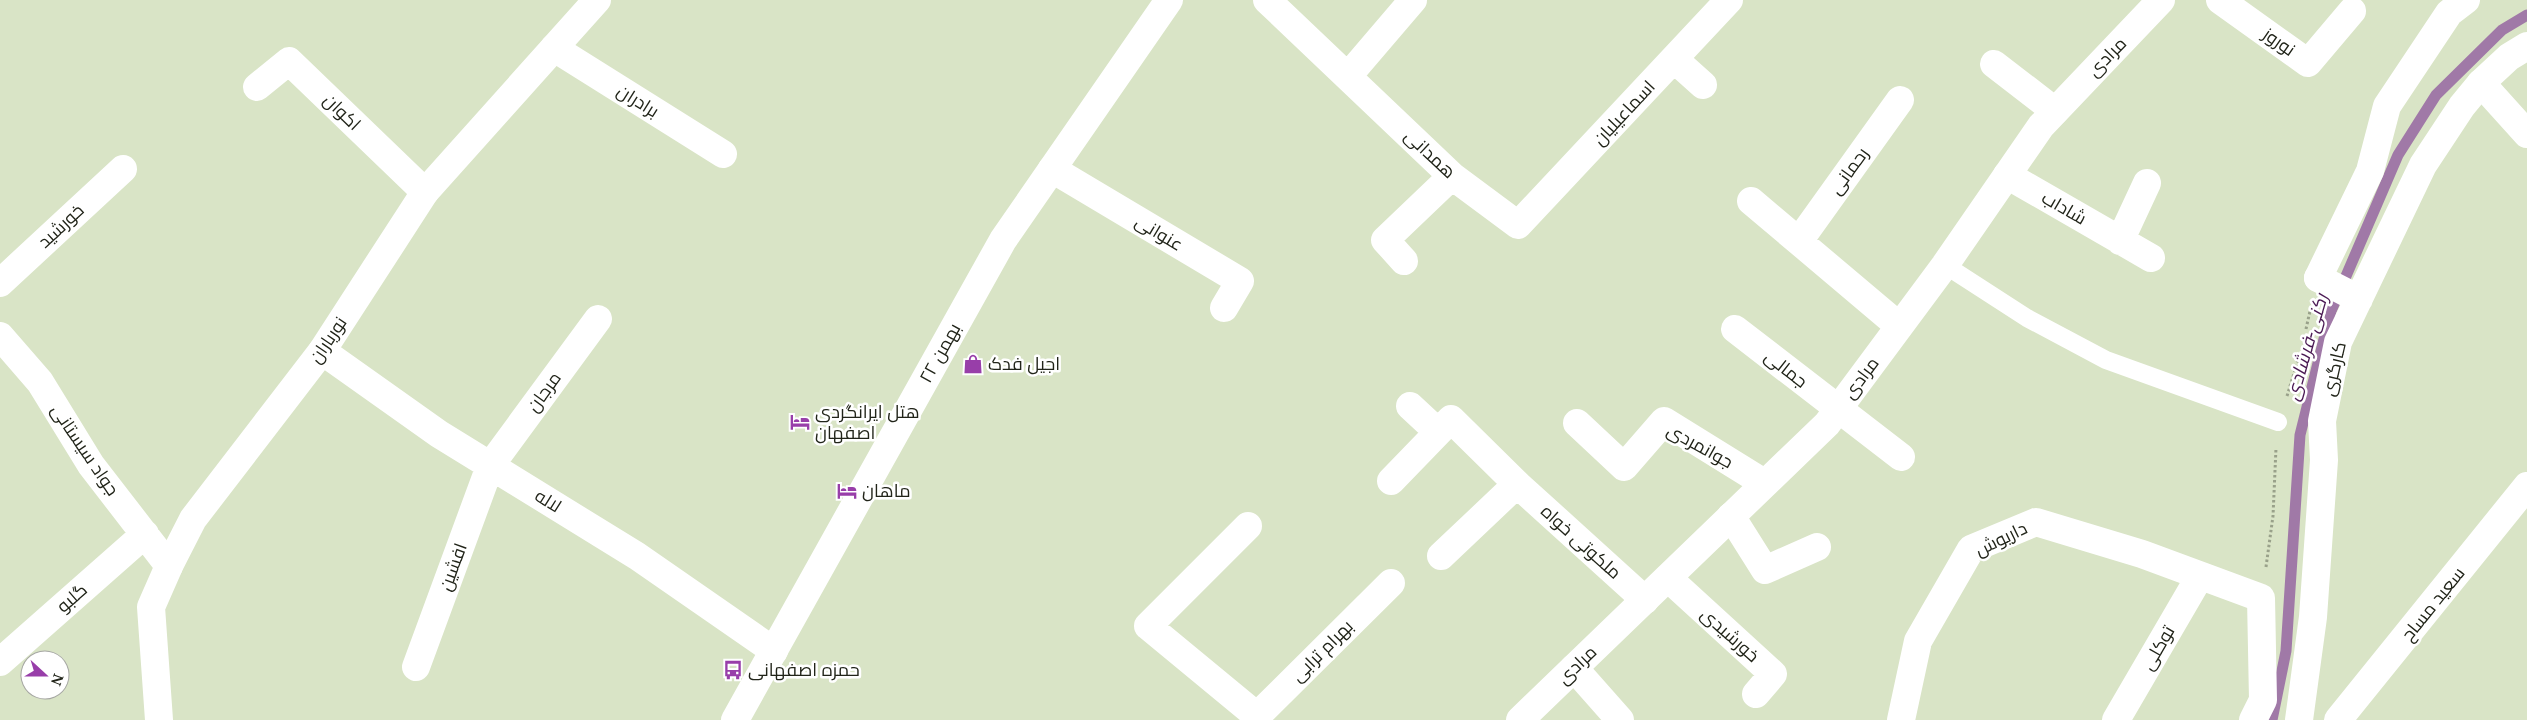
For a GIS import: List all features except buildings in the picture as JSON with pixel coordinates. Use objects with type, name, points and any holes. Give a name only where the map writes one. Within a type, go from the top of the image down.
[{"type":"street","name":"نورباران","points":[[158,720],[151,608],[169,566],[193,519],[322,351],[425,192],[598,0]]},
{"type":"street","name":"۲۲ بهمن","points":[[735,720],[1003,240],[1169,0]]},
{"type":"street","name":"همدانی","points":[[1267,0],[1452,176],[1518,225]]},
{"type":"street","points":[[1348,76],[1413,0]]},
{"type":"street","name":"اسماعیلیان","points":[[1518,225],[1729,0]]},
{"type":"street","name":"مرادی","points":[[1520,720],[1827,424],[1945,265],[2040,126],[2161,0]]},
{"type":"street","name":"نوروز","points":[[2220,0],[2308,63],[2352,11]]},
{"type":"street","points":[[2359,299],[2318,278],[2370,171],[2387,106],[2449,13],[2466,0]]},
{"type":"street","name":"کارگری","points":[[2299,720],[2313,617],[2324,460],[2322,421],[2338,342],[2423,165],[2462,106],[2481,83],[2509,57],[2527,46]]},
{"type":"street","name":"برادران","points":[[554,48],[723,154]]},
{"type":"street","points":[[1674,58],[1703,85]]},
{"type":"street","name":"اکوان","points":[[257,87],[290,61],[425,192]]},
{"type":"street","points":[[1994,64],[2055,111]]},
{"type":"street","points":[[2481,83],[2527,134]]},
{"type":"street","name":"رحمانی","points":[[1799,241],[1900,100]]},
{"type":"street","name":"خورشید","points":[[0,283],[123,169]]},
{"type":"street","name":"عنوانی","points":[[1052,169],[1240,281],[1224,308]]},
{"type":"street","name":"شاداب","points":[[2007,174],[2151,258]]},
{"type":"street","points":[[1404,261],[1386,240],[1452,176]]},
{"type":"street","points":[[2120,241],[2147,184]]},
{"type":"street","points":[[1751,201],[1899,326]]},
{"type":"street","name":"مرجان","points":[[490,466],[598,318]]},
{"type":"street","name":"جمالی","points":[[1735,330],[1901,457]]},
{"type":"street","name":"جواد سیستانی","points":[[0,336],[40,382],[91,465],[169,566]]},
{"type":"street","name":"لاله","points":[[322,351],[439,434],[636,556],[774,651]]},
{"type":"street","points":[[1410,406],[1438,432]]},
{"type":"street","name":"ملکوتی خواه","points":[[1391,481],[1450,419],[1517,484],[1644,600]]},
{"type":"street","name":"جوانمردی","points":[[1577,423],[1624,467],[1664,421],[1764,483]]},
{"type":"street","name":"افشین","points":[[416,668],[490,466]]},
{"type":"street","points":[[1441,556],[1517,484]]},
{"type":"street","name":"سعید مساح","points":[[2338,720],[2527,486]]},
{"type":"street","points":[[1731,516],[1765,570],[1817,547]]},
{"type":"street","name":"داریوش","points":[[1901,720],[1918,642],[1971,549],[2036,522],[2142,554],[2261,598],[2263,700],[2253,720]]},
{"type":"street","points":[[1248,526],[1148,626],[1255,718]]},
{"type":"street","name":"گلبو","points":[[0,662],[145,534]]},
{"type":"street","name":"توکلی","points":[[2116,720],[2200,576]]},
{"type":"street","name":"خورشیدی","points":[[1668,578],[1773,674],[1756,694]]},
{"type":"street","name":"بهرام ترابی","points":[[1255,718],[1391,583]]},
{"type":"street","points":[[1574,668],[1620,720]]},
{"type":"lane","points":[[1945,265],[2027,318],[2106,360],[2278,422]]},
{"type":"waterway","name":"رکنی-فرشادی","points":[[2272,720],[2286,651],[2300,435],[2331,311],[2398,155],[2436,95],[2502,30],[2527,15]]},
{"type":"place","name":"اجیل فدک","points":[[973,364]]},
{"type":"place","name":"هتل ایرانگردی اصفهان","points":[[800,422]]},
{"type":"place","name":"ماهان","points":[[847,491]]},
{"type":"place","name":"حمزه اصفهانی","points":[[733,670]]}]
